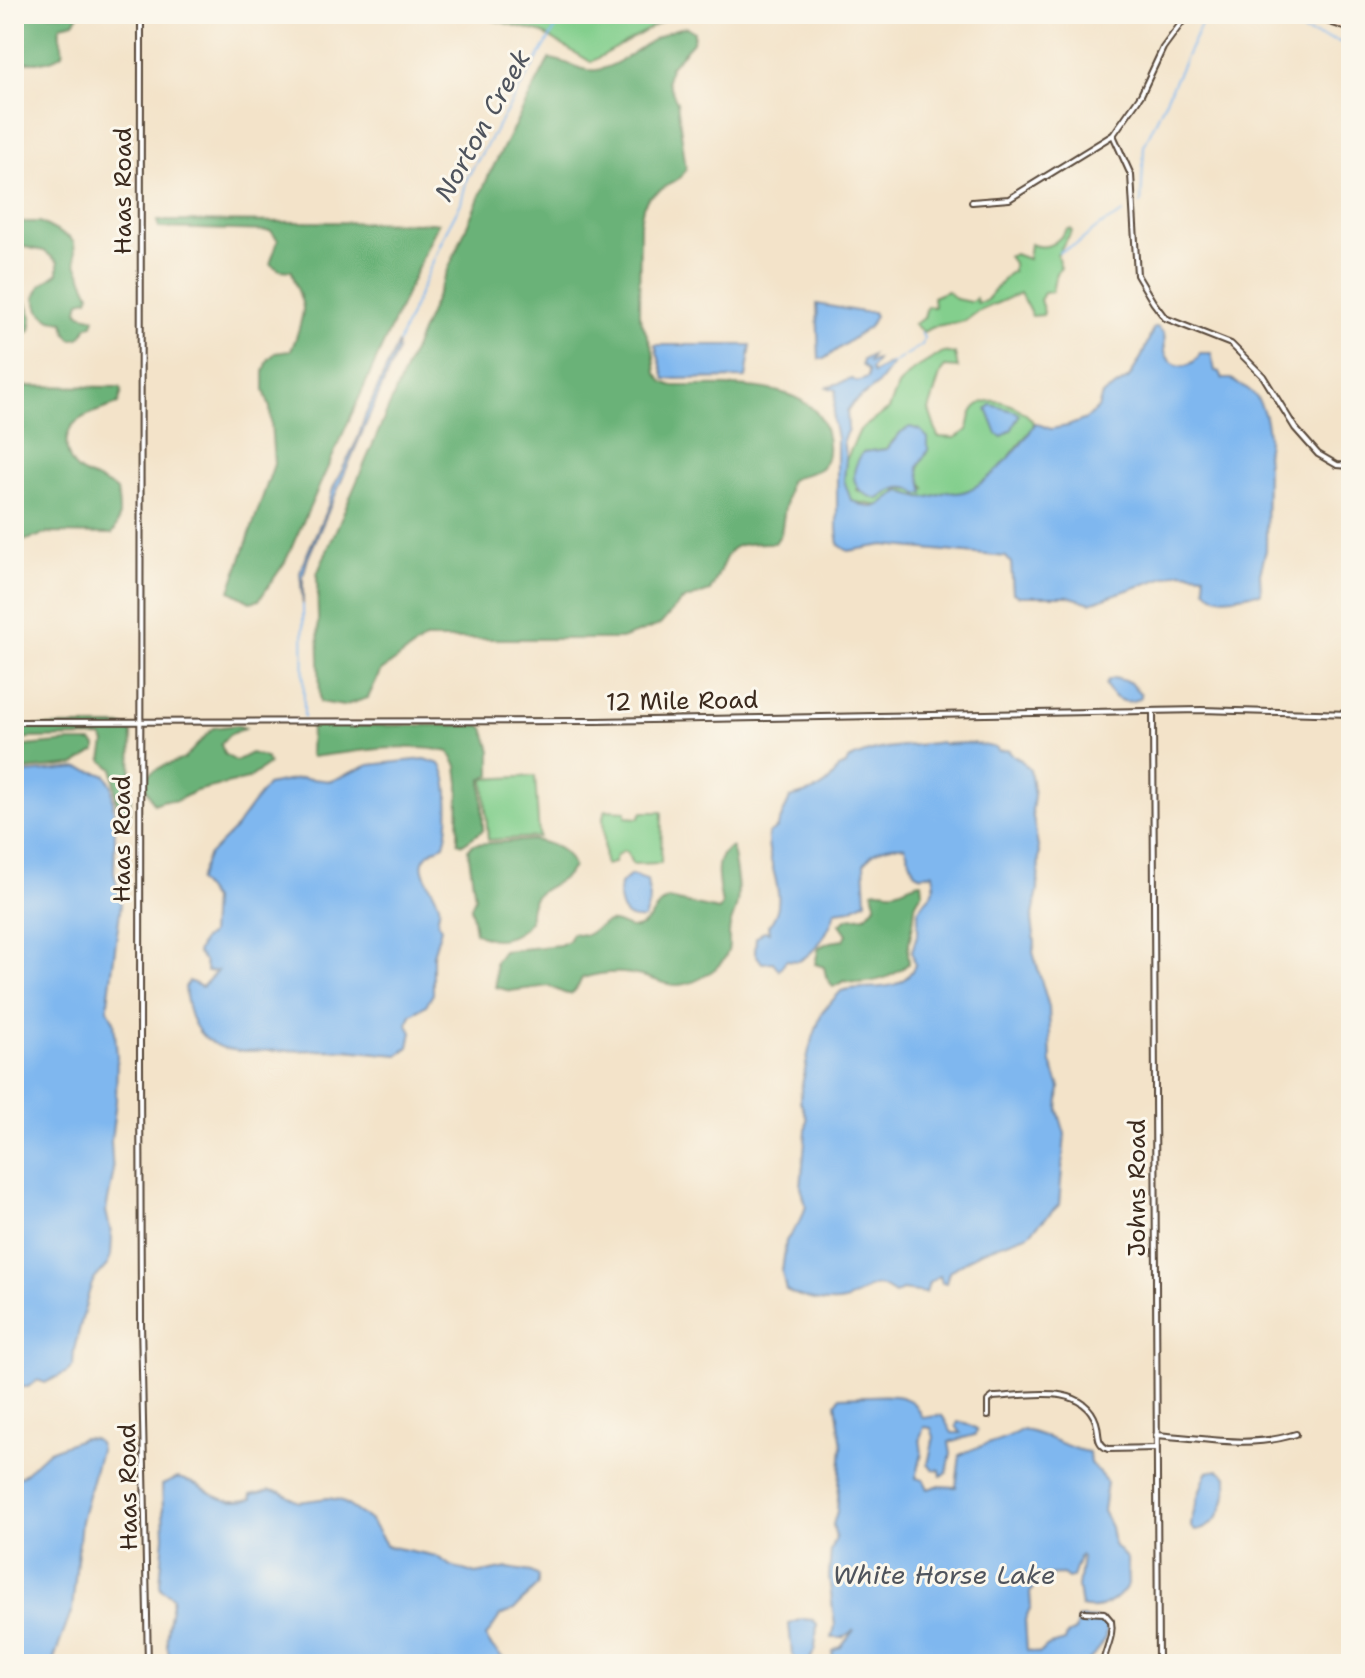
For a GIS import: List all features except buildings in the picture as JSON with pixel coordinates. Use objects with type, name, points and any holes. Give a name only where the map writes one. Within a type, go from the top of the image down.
[{"type":"main road","points":[[1309,14],[1351,28]]},
{"type":"street","name":"Haas Road","points":[[141,14],[141,1322],[148,1664]]},
{"type":"street","points":[[972,202],[1009,199],[1113,135],[1141,95],[1163,48],[1188,14]]},
{"type":"street","points":[[1113,135],[1131,175],[1137,275],[1153,302],[1165,318],[1231,344],[1263,376],[1295,428],[1318,454],[1337,465],[1351,466]]},
{"type":"street","name":"12 Mile Road","points":[[14,722],[596,721],[1153,711],[1351,714]]},
{"type":"street","name":"Johns Road","points":[[1153,711],[1158,1664]]},
{"type":"street","points":[[988,1416],[988,1401],[993,1397],[1067,1395],[1091,1411],[1102,1447],[1156,1448]]},
{"type":"street","points":[[1156,1435],[1209,1442],[1278,1440],[1296,1434]]},
{"type":"street","points":[[1084,1612],[1104,1613],[1111,1621],[1112,1635],[1103,1664]]},
{"type":"green space","points":[[14,14],[79,15],[74,22],[61,25],[62,54],[51,60],[33,62],[14,61]]},
{"type":"green space","points":[[469,14],[675,14],[591,62],[540,32]]},
{"type":"green space","points":[[687,27],[694,32],[693,42],[670,67],[667,81],[677,102],[686,169],[681,177],[648,198],[640,223],[639,315],[653,350],[656,373],[663,382],[673,386],[761,388],[803,401],[817,414],[826,432],[828,451],[825,463],[816,471],[789,481],[781,534],[775,543],[745,544],[730,550],[710,591],[681,601],[660,625],[621,639],[425,639],[380,672],[368,698],[343,706],[320,702],[317,574],[488,177],[549,59],[597,70],[619,62],[663,34]]},
{"type":"green space","points":[[157,221],[438,223],[285,562],[259,600],[250,602],[230,591],[274,464],[264,372],[268,360],[275,353],[292,348],[302,318],[302,301],[292,271],[280,270],[270,264],[278,240],[271,231],[159,228]]},
{"type":"green space","points":[[14,222],[40,222],[74,243],[76,264],[90,294],[88,299],[80,301],[78,310],[80,314],[95,318],[93,325],[88,326],[80,337],[71,339],[64,322],[51,320],[39,310],[35,298],[40,286],[58,273],[58,262],[44,251],[14,245]]},
{"type":"green space","points":[[1067,229],[1072,231],[1057,255],[1061,268],[1056,273],[1052,292],[1044,293],[1040,300],[1043,315],[1032,316],[1020,293],[977,312],[965,321],[936,326],[923,332],[914,324],[924,318],[927,306],[934,307],[933,297],[947,291],[956,299],[970,302],[976,298],[977,303],[986,301],[1013,271],[1013,263],[1008,256],[1015,254],[1028,259],[1030,244],[1042,247],[1051,244]]},
{"type":"green space","points":[[14,301],[26,301],[32,317],[30,331],[25,334],[14,330]]},
{"type":"green space","points":[[943,352],[955,354],[958,368],[945,367],[941,372],[929,410],[938,437],[955,438],[968,430],[973,411],[987,401],[1015,407],[1030,418],[1034,424],[1032,429],[997,472],[973,489],[956,494],[948,491],[926,499],[903,493],[880,506],[855,502],[849,498],[844,482],[846,460],[860,430],[889,409],[898,386],[912,371]],"holes":[[[901,432],[928,450],[919,469],[919,478],[925,488],[893,489],[878,499],[857,490],[863,452],[886,449]]]},
{"type":"green space","points":[[14,386],[120,387],[122,391],[118,404],[82,418],[75,423],[67,438],[68,455],[76,468],[117,491],[119,519],[112,534],[48,533],[14,544]]},
{"type":"green space","points":[[236,725],[245,728],[229,735],[221,744],[224,754],[236,761],[251,753],[266,758],[269,764],[248,779],[196,791],[176,801],[165,800],[154,804],[144,784],[149,774],[184,759],[213,728]]},
{"type":"green space","points":[[480,725],[484,728],[491,751],[491,775],[482,779],[483,830],[463,844],[458,842],[457,766],[449,752],[399,748],[310,755],[311,726]]},
{"type":"green space","points":[[14,726],[123,726],[132,733],[128,822],[118,818],[113,769],[102,760],[105,743],[102,737],[28,738],[14,742]]},
{"type":"green space","points":[[92,742],[96,751],[74,765],[14,771],[14,747]]},
{"type":"green space","points":[[535,776],[539,837],[488,840],[484,779]]},
{"type":"green space","points":[[606,810],[626,811],[626,817],[639,818],[642,812],[662,812],[661,863],[632,864],[627,852],[623,851],[616,856],[614,863],[605,865],[603,816]]},
{"type":"green space","points":[[534,840],[563,851],[573,867],[560,881],[538,894],[530,909],[530,921],[518,932],[497,939],[475,932],[471,907],[475,897],[468,849],[474,844]]},
{"type":"green space","points":[[732,847],[738,896],[729,929],[729,948],[721,963],[708,974],[693,982],[675,985],[632,974],[600,974],[582,978],[569,994],[549,986],[510,991],[496,987],[495,962],[503,951],[560,945],[568,941],[572,933],[586,935],[609,922],[640,927],[668,899],[719,910],[722,905],[718,864],[725,851]]},
{"type":"green space","points":[[922,882],[923,892],[916,903],[909,942],[909,963],[879,980],[861,983],[844,981],[833,987],[824,967],[815,964],[819,947],[844,940],[847,934],[840,924],[848,918],[866,916],[876,904],[873,891],[894,891]]},
{"type":"water","points":[[817,304],[873,312],[875,316],[869,327],[824,359],[819,359]]},
{"type":"water","points":[[1154,327],[1164,333],[1165,352],[1172,362],[1186,365],[1200,353],[1211,353],[1215,371],[1220,372],[1223,379],[1232,379],[1248,389],[1263,410],[1268,440],[1266,550],[1260,573],[1261,593],[1218,597],[1206,589],[1204,574],[1180,572],[1090,603],[1068,596],[1019,596],[1013,593],[1011,563],[1006,557],[884,545],[848,551],[839,545],[837,438],[833,420],[836,390],[827,387],[852,379],[857,382],[868,378],[863,360],[872,355],[869,362],[877,360],[871,369],[873,373],[890,363],[892,365],[877,385],[847,411],[848,429],[843,440],[846,460],[844,480],[851,500],[874,507],[901,491],[924,497],[971,489],[1010,457],[1035,423],[1051,429],[1086,419],[1098,408],[1102,395],[1129,378]]},
{"type":"water","points":[[398,343],[397,352],[308,558],[303,576],[303,605],[300,573],[303,563]]},
{"type":"water","points":[[655,345],[751,345],[746,378],[665,379]]},
{"type":"water","points":[[991,405],[1019,415],[1012,429],[1002,437],[997,434],[987,409]]},
{"type":"water","points":[[910,427],[920,430],[928,438],[928,450],[918,467],[924,493],[918,494],[903,487],[879,499],[863,492],[854,475],[863,452],[887,449],[901,432]]},
{"type":"water","points":[[1114,678],[1129,682],[1141,697],[1130,701],[1116,698],[1106,685],[1108,680]]},
{"type":"water","points":[[941,742],[973,743],[997,748],[998,751],[1009,750],[1030,770],[1034,795],[1032,811],[1039,853],[1038,890],[1032,920],[1033,952],[1049,1007],[1051,1063],[1060,1087],[1058,1110],[1065,1134],[1059,1205],[1029,1234],[980,1252],[949,1272],[946,1283],[942,1283],[940,1276],[929,1283],[926,1293],[902,1290],[895,1294],[874,1286],[844,1301],[814,1300],[786,1290],[782,1272],[786,1241],[801,1220],[806,1206],[801,1187],[807,1119],[800,1101],[809,1050],[822,1012],[841,991],[892,985],[909,975],[915,965],[912,951],[918,932],[918,911],[933,892],[934,881],[933,873],[922,876],[915,873],[905,847],[893,846],[877,851],[864,864],[866,901],[851,909],[835,911],[817,946],[799,961],[786,960],[779,970],[773,962],[762,963],[755,953],[756,938],[764,931],[769,932],[768,926],[778,905],[768,834],[777,828],[790,798],[823,786],[848,760],[883,748]]},
{"type":"water","points":[[425,759],[440,764],[444,771],[448,815],[444,845],[425,857],[422,864],[439,904],[438,921],[441,928],[433,955],[433,994],[426,1005],[411,1015],[407,1024],[412,1032],[409,1047],[398,1055],[345,1050],[239,1051],[226,1049],[206,1038],[193,1022],[185,987],[189,981],[202,987],[217,971],[207,972],[204,961],[197,953],[203,939],[210,935],[212,899],[198,881],[208,856],[233,831],[267,785],[302,778],[331,781],[369,765]]},
{"type":"water","points":[[79,768],[106,775],[112,786],[114,872],[121,904],[108,1002],[108,1010],[114,1021],[117,1056],[111,1141],[113,1175],[106,1211],[112,1238],[111,1255],[89,1292],[74,1350],[73,1366],[45,1383],[37,1380],[28,1387],[14,1387],[14,774]]},
{"type":"water","points":[[631,875],[647,880],[650,900],[644,919],[630,918],[620,905],[620,884]]},
{"type":"water","name":"White Horse Lake","points":[[890,1396],[907,1399],[923,1418],[942,1415],[952,1433],[961,1433],[956,1426],[958,1422],[977,1429],[975,1435],[949,1442],[951,1454],[947,1473],[941,1476],[940,1470],[928,1464],[934,1437],[931,1428],[924,1427],[916,1478],[924,1480],[928,1489],[956,1487],[960,1455],[1021,1430],[1089,1452],[1090,1463],[1107,1482],[1103,1511],[1111,1527],[1114,1545],[1127,1559],[1128,1584],[1108,1604],[1095,1608],[1081,1607],[1078,1587],[1080,1555],[1072,1577],[1063,1574],[1041,1575],[1030,1593],[1031,1606],[1025,1620],[1027,1650],[1039,1653],[1048,1646],[1065,1641],[1067,1635],[1075,1631],[1078,1618],[1103,1619],[1105,1638],[1085,1664],[929,1664],[926,1659],[922,1664],[866,1664],[855,1656],[850,1660],[851,1664],[831,1664],[833,1651],[841,1647],[854,1630],[842,1638],[832,1638],[835,1626],[829,1577],[831,1550],[836,1538],[833,1525],[842,1446],[836,1403],[840,1397]]},
{"type":"water","points":[[83,1438],[97,1441],[100,1450],[81,1521],[72,1610],[52,1664],[14,1664],[14,1479],[22,1476],[49,1451]]},
{"type":"water","points":[[1219,1470],[1227,1476],[1221,1510],[1211,1524],[1195,1531],[1191,1522],[1205,1477],[1207,1472]]},
{"type":"water","points":[[178,1478],[229,1501],[252,1499],[251,1495],[270,1490],[299,1502],[328,1498],[340,1500],[371,1521],[387,1546],[436,1556],[451,1566],[476,1574],[508,1568],[531,1572],[538,1576],[538,1585],[514,1610],[500,1616],[486,1637],[508,1664],[174,1663],[167,1640],[173,1597],[161,1589],[160,1584],[164,1536],[162,1485]]},
{"type":"water","points":[[802,1619],[813,1620],[817,1624],[815,1649],[809,1662],[799,1664],[792,1654],[789,1624]]},
{"type":"waterway","points":[[494,14],[518,21],[561,18]]},
{"type":"waterway","name":"Norton Creek","points":[[398,343],[461,203],[467,178],[564,14]]},
{"type":"waterway","points":[[1141,203],[1144,146],[1206,14]]},
{"type":"waterway","points":[[1267,14],[1307,33],[1351,45]]},
{"type":"waterway","points":[[1059,252],[1077,244],[1123,213]]},
{"type":"waterway","points":[[892,364],[922,345],[924,338],[921,332]]},
{"type":"waterway","name":"Norton Creek","points":[[303,605],[304,717]]}]
